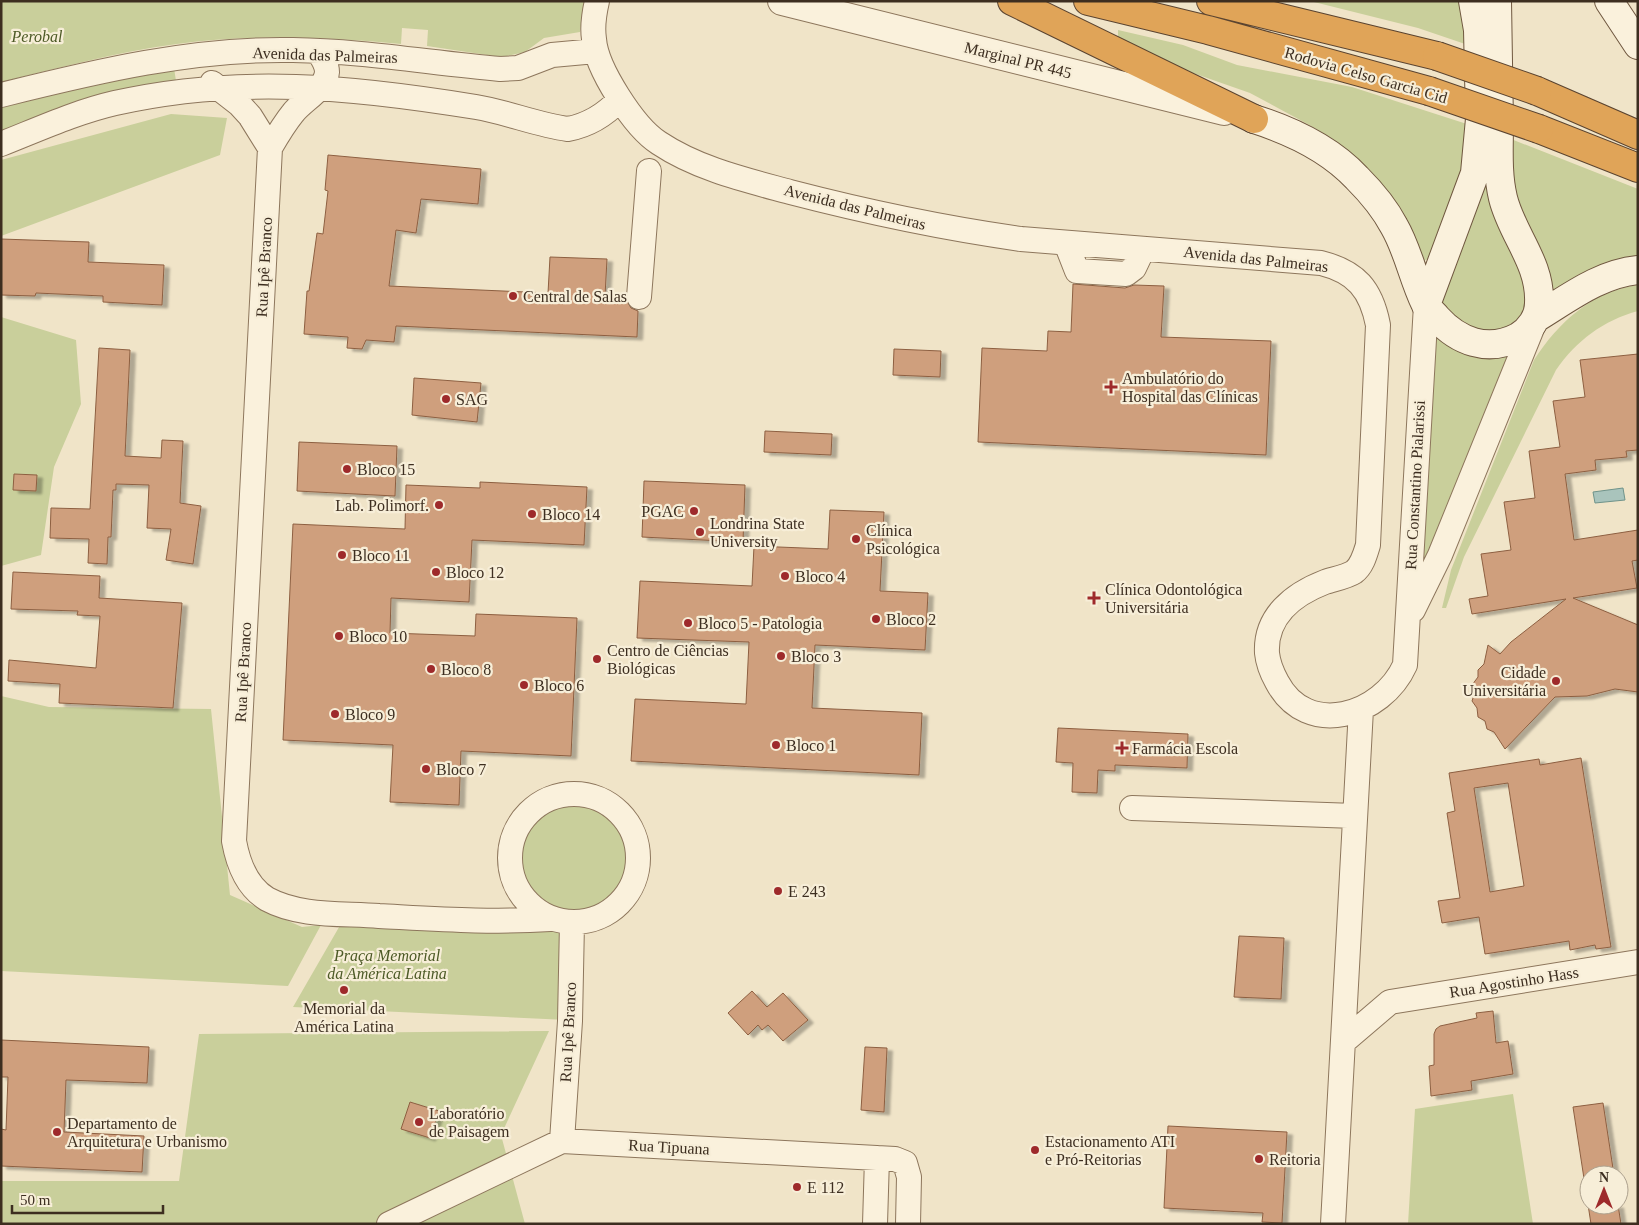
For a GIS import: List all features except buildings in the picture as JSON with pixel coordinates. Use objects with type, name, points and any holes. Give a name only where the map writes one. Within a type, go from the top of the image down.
[{"type":"highway","points":[[1012,1],[1254,118]]},
{"type":"highway","name":"Rodovia Celso Garcia Cid","points":[[1088,1],[1208,30],[1429,91],[1539,128],[1638,168]]},
{"type":"highway","name":"Rodovia Celso Garcia Cid","points":[[1211,1],[1437,56],[1537,91],[1638,135]]},
{"type":"main road","name":"Marginal PR 445","points":[[782,1],[1254,118],[1285,129],[1311,142],[1333,157],[1356,177],[1378,202],[1394,226],[1411,263],[1426,305]]},
{"type":"main road","points":[[1473,1],[1478,30],[1480,119],[1475,173],[1426,305],[1449,331],[1470,342],[1493,344],[1514,339],[1522,334],[1536,318],[1587,286],[1606,277],[1638,270]]},
{"type":"main road","points":[[1497,1],[1500,175],[1509,216],[1537,274],[1540,296],[1536,318]]},
{"type":"main road","points":[[1608,1],[1638,45]]},
{"type":"street","points":[[596,51],[593,20],[597,1]]},
{"type":"street","name":"Avenida das Palmeiras","points":[[1,96],[93,72],[208,54],[251,51],[318,51],[376,54],[500,69],[518,68],[552,55],[596,51],[619,100],[649,135],[660,144],[728,175],[917,223],[1012,238],[1066,243],[1077,271],[1126,274],[1134,268],[1143,249],[1321,263],[1339,267],[1352,275],[1369,297],[1378,325],[1368,545],[1359,566],[1353,572],[1308,590],[1292,600],[1278,614],[1269,635],[1267,653],[1270,670],[1281,689],[1295,705],[1307,712],[1323,716],[1341,715],[1361,709],[1384,694],[1399,678],[1405,665]]},
{"type":"street","points":[[270,148],[280,129],[294,110],[320,87],[327,71],[325,61],[318,51]]},
{"type":"street","points":[[208,54],[205,66],[206,73],[216,87],[239,104],[250,116],[270,148]]},
{"type":"street","name":"Avenida das Palmeiras","points":[[1,144],[64,118],[114,104],[167,93],[216,87],[284,85],[407,96],[481,108],[568,128],[581,126],[592,121],[607,112],[619,100]]},
{"type":"street","name":"Rua Ipê Branco","points":[[270,148],[234,841],[236,856],[251,886],[266,898],[302,910],[492,922],[561,921],[570,1021],[562,1141]]},
{"type":"street","points":[[639,297],[649,171]]},
{"type":"street","name":"Rua Constantino Pialarissi","points":[[1405,665],[1426,305]]},
{"type":"street","points":[[1408,620],[1440,555],[1536,318]]},
{"type":"street","points":[[1333,1224],[1361,709]]},
{"type":"street","points":[[566,794],[588,795],[608,803],[624,817],[635,835],[638,862],[637,877],[627,896],[612,911],[593,920],[561,921],[532,908],[518,892],[510,872],[512,844],[516,830],[528,813],[546,800],[566,794]]},
{"type":"street","points":[[1132,808],[1355,816]]},
{"type":"street","name":"Rua Agostinho Hass","points":[[1343,1042],[1390,1002],[1638,962]]},
{"type":"street","name":"Rua Tipuana","points":[[389,1224],[562,1141],[895,1159],[902,1161],[908,1167],[908,1224]]},
{"type":"street","points":[[875,1224],[877,1158]]},
{"type":"green space","name":"Perobal","points":[[1,1],[585,1],[580,32],[544,38],[525,52],[507,56],[494,56],[427,46],[428,30],[402,28],[401,44],[289,38],[205,41],[132,51],[1,82]]},
{"type":"green space","points":[[1310,1],[1463,1],[1471,46],[1418,28]]},
{"type":"green space","points":[[1118,30],[1183,45],[1237,65],[1352,87],[1470,125],[1468,154],[1429,259],[1422,261],[1356,158],[1334,140],[1250,93],[1173,66],[1118,39]]},
{"type":"green space","points":[[174,68],[176,81],[72,105],[1,131],[1,108],[93,84]]},
{"type":"green space","points":[[171,114],[227,118],[220,155],[1,236],[1,160]]},
{"type":"green space","points":[[1511,139],[1638,189],[1638,259],[1551,295],[1548,268],[1524,223],[1511,182]]},
{"type":"green space","points":[[1485,175],[1530,281],[1526,305],[1517,319],[1504,328],[1488,332],[1472,330],[1457,322],[1446,310],[1440,292]]},
{"type":"green space","points":[[1638,285],[1638,311],[1614,320],[1592,333],[1572,350],[1556,370],[1464,557],[1446,608],[1442,608],[1451,570],[1534,360],[1543,346],[1578,311],[1606,294],[1621,288]]},
{"type":"green space","points":[[1,317],[76,340],[81,404],[54,467],[41,555],[1,566]]},
{"type":"green space","points":[[1434,335],[1512,348],[1426,562],[1418,568]]},
{"type":"green space","points":[[1,696],[49,707],[211,709],[230,895],[302,927],[321,925],[288,986],[1,971]]},
{"type":"green space","points":[[574,803],[595,807],[612,819],[624,836],[628,857],[624,878],[612,895],[595,907],[574,911],[553,907],[536,895],[524,878],[520,857],[524,836],[536,819],[553,807]]},
{"type":"green space","name":"Praça Memorial da América Latina","points":[[346,915],[571,928],[567,1020],[293,1007]]},
{"type":"green space","points":[[549,1031],[501,1135],[525,1224],[1,1224],[1,1181],[179,1181],[199,1034]]},
{"type":"green space","points":[[1513,1094],[1533,1224],[1408,1224],[1415,1109]]},
{"type":"water","points":[[1623,488],[1625,500],[1595,503],[1593,492]]},
{"type":"place","name":"Central de Salas","points":[[513,296]]},
{"type":"place","name":"Ambulatório do Hospital das Clínicas","points":[[1111,387]]},
{"type":"place","name":"SAG","points":[[446,399]]},
{"type":"place","name":"Bloco 15","points":[[347,469]]},
{"type":"place","name":"Lab. Polimorf.","points":[[439,505]]},
{"type":"place","name":"PGAC","points":[[694,511]]},
{"type":"place","name":"Bloco 14","points":[[532,514]]},
{"type":"place","name":"Londrina State University","points":[[700,532]]},
{"type":"place","name":"Clínica Psicológica","points":[[856,539]]},
{"type":"place","name":"Bloco 11","points":[[342,555]]},
{"type":"place","name":"Bloco 12","points":[[436,572]]},
{"type":"place","name":"Bloco 4","points":[[785,576]]},
{"type":"place","name":"Clínica Odontológica Universitária","points":[[1094,598]]},
{"type":"place","name":"Bloco 2","points":[[876,619]]},
{"type":"place","name":"Bloco 5 - Patologia","points":[[688,623]]},
{"type":"place","name":"Bloco 10","points":[[339,636]]},
{"type":"place","name":"Bloco 3","points":[[781,656]]},
{"type":"place","name":"Centro de Ciências Biológicas","points":[[597,659]]},
{"type":"place","name":"Bloco 8","points":[[431,669]]},
{"type":"place","name":"Cidade Universitária","points":[[1556,681]]},
{"type":"place","name":"Bloco 6","points":[[524,685]]},
{"type":"place","name":"Bloco 9","points":[[335,714]]},
{"type":"place","name":"Bloco 1","points":[[776,745]]},
{"type":"place","name":"Farmácia Escola","points":[[1122,748]]},
{"type":"place","name":"Bloco 7","points":[[426,769]]},
{"type":"place","name":"E 243","points":[[778,891]]},
{"type":"place","name":"Memorial da América Latina","points":[[344,990]]},
{"type":"place","name":"Laboratório de Paisagem","points":[[419,1122]]},
{"type":"place","name":"Departamento de Arquitetura e Urbanismo","points":[[57,1132]]},
{"type":"place","name":"Estacionamento ATI e Pró-Reitorias","points":[[1035,1150]]},
{"type":"place","name":"Reitoria","points":[[1259,1159]]},
{"type":"place","name":"E 112","points":[[797,1187]]}]
